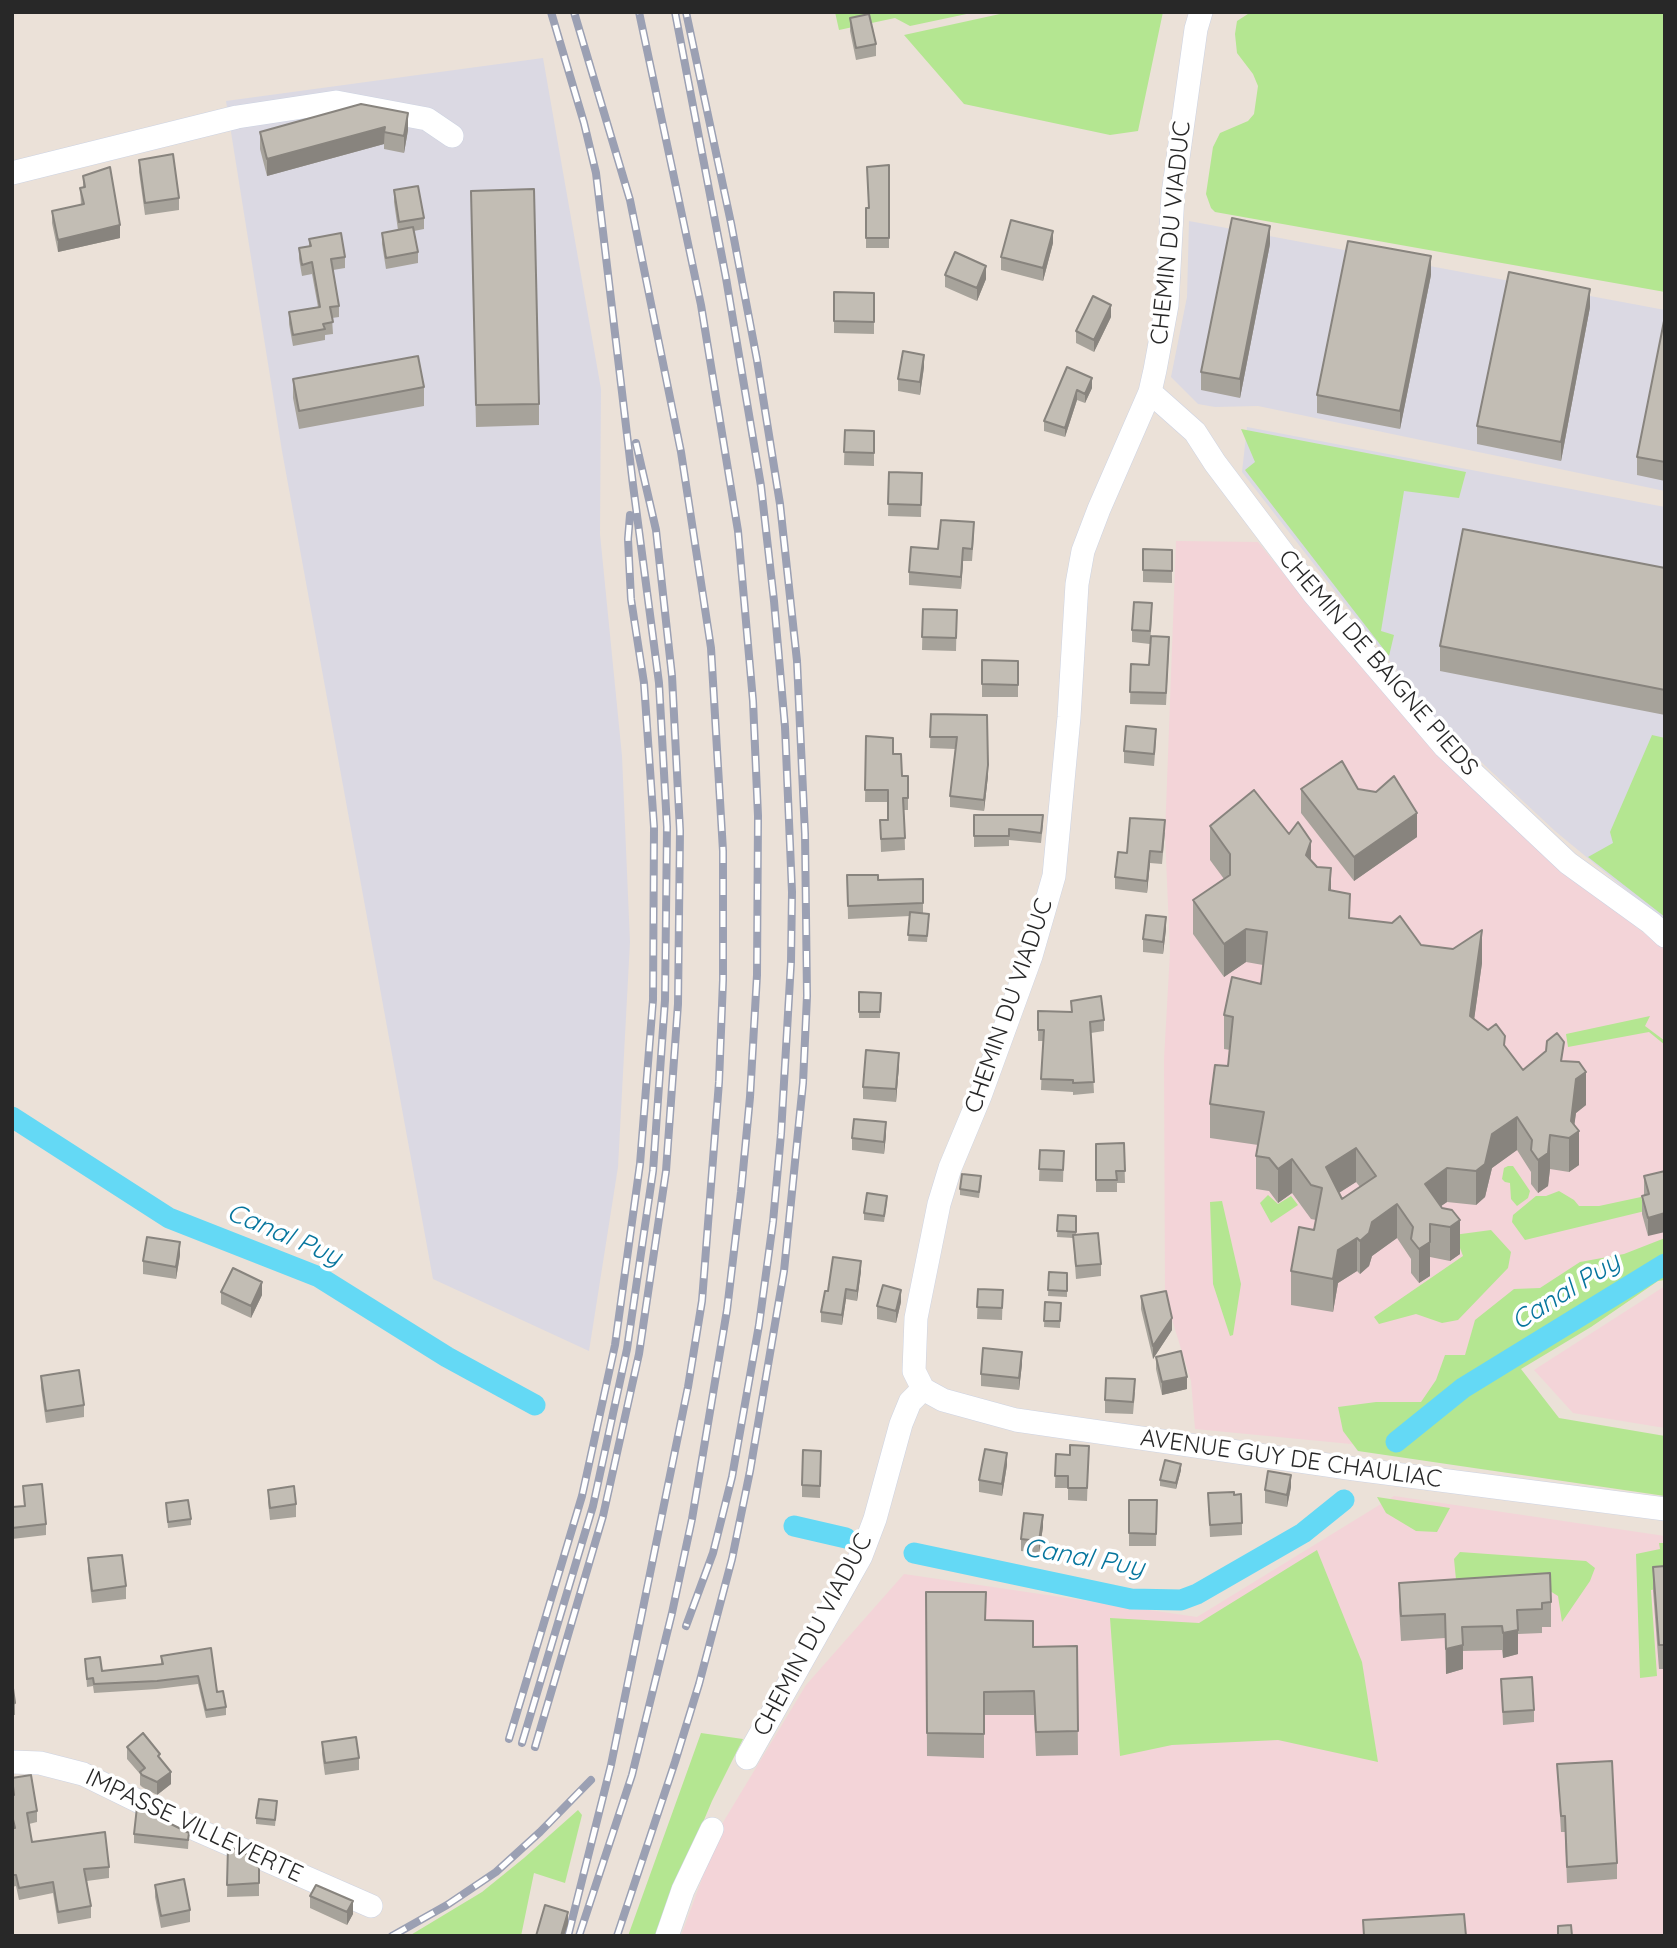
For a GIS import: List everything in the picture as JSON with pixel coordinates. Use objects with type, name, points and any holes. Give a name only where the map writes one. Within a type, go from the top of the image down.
[{"type":"street","name":"CHEMIN DU VIADUC","points":[[747,1758],[861,1556],[901,1424],[910,1402],[923,1388],[914,1371],[916,1318],[939,1204],[950,1168],[980,1096],[1031,956],[1054,876],[1069,718],[1077,584],[1083,551],[1098,509],[1150,392],[1167,305],[1173,194],[1196,29],[1201,12]]},
{"type":"street","points":[[12,173],[237,117],[336,102],[427,118],[452,136]]},
{"type":"street","name":"CHEMIN DE BAIGNE PIEDS","points":[[1150,392],[1195,432],[1215,463],[1314,594],[1445,747],[1568,863],[1665,936]]},
{"type":"street","name":"AVENUE GUY DE CHAULIAC","points":[[923,1388],[943,1401],[1016,1420],[1355,1469],[1665,1509]]},
{"type":"street","name":"IMPASSE VILLEVERTE","points":[[12,1762],[40,1763],[83,1774],[189,1826],[371,1906]]},
{"type":"street","points":[[667,1936],[683,1890],[712,1829]]},
{"type":"shaded area","points":[[543,58],[601,389],[600,534],[622,756],[630,942],[618,1167],[589,1351],[433,1279],[282,451],[226,101]]},
{"type":"shaded area","points":[[1189,221],[1665,310],[1665,491],[1258,406],[1215,407],[1198,404],[1171,377],[1187,297]]},
{"type":"shaded area","points":[[1247,427],[1665,507],[1665,922],[1555,831],[1434,718],[1242,472]]},
{"type":"shaded area","points":[[1176,541],[1258,542],[1339,642],[1425,739],[1545,857],[1665,949],[1665,1248],[1382,1447],[1195,1429],[1191,1381],[1165,1297],[1164,1059],[1170,952],[1165,835]]},
{"type":"shaded area","points":[[1665,1286],[1665,1428],[1573,1413],[1534,1370]]},
{"type":"shaded area","points":[[1394,1496],[1665,1536],[1665,1936],[681,1936],[722,1824],[806,1685],[904,1574],[1197,1617]]},
{"type":"green space","points":[[835,12],[976,12],[910,26],[895,18],[839,30]]},
{"type":"green space","points":[[1009,12],[1163,12],[1138,131],[1110,135],[964,104],[904,35]]},
{"type":"green space","points":[[1251,12],[1665,12],[1665,292],[1215,212],[1206,194],[1213,147],[1220,133],[1248,121],[1254,114],[1258,86],[1253,74],[1237,53],[1235,34],[1237,21]]},
{"type":"green space","points":[[1241,429],[1466,472],[1459,498],[1404,491],[1381,631],[1394,635],[1389,656],[1245,470],[1255,462]]},
{"type":"green space","points":[[1652,735],[1665,738],[1665,917],[1588,857],[1613,843],[1610,832]]},
{"type":"green space","points":[[1650,1016],[1645,1026],[1665,1041],[1665,1045],[1649,1032],[1568,1047],[1566,1034]]},
{"type":"green space","points":[[1513,1166],[1530,1191],[1528,1198],[1517,1206],[1511,1199],[1510,1183],[1502,1179],[1504,1168]]},
{"type":"green space","points":[[1559,1191],[1579,1206],[1599,1206],[1641,1197],[1645,1211],[1525,1240],[1512,1222],[1513,1215],[1536,1196],[1546,1196]]},
{"type":"green space","points":[[1268,1195],[1278,1204],[1291,1196],[1298,1205],[1271,1223],[1260,1203]]},
{"type":"green space","points":[[1222,1201],[1241,1284],[1233,1335],[1230,1336],[1213,1284],[1210,1202]]},
{"type":"green space","points":[[1491,1230],[1511,1252],[1508,1268],[1458,1320],[1442,1323],[1416,1314],[1379,1324],[1374,1317],[1463,1256],[1457,1240],[1446,1236]]},
{"type":"green space","points":[[1665,1238],[1665,1280],[1658,1281],[1591,1327],[1521,1369],[1559,1418],[1665,1436],[1665,1496],[1358,1451],[1343,1431],[1338,1407],[1376,1402],[1421,1402],[1436,1380],[1445,1355],[1465,1355],[1475,1320],[1514,1289],[1540,1288],[1580,1262],[1624,1254]]},
{"type":"green space","points":[[1377,1497],[1450,1508],[1437,1532],[1416,1531],[1386,1513]]},
{"type":"green space","points":[[1659,1543],[1665,1543],[1665,1588],[1651,1590],[1657,1676],[1640,1678],[1636,1554],[1660,1549]]},
{"type":"green space","points":[[1317,1550],[1362,1662],[1378,1762],[1278,1740],[1172,1745],[1120,1756],[1110,1618],[1199,1623]]},
{"type":"green space","points":[[1460,1552],[1586,1561],[1595,1568],[1590,1581],[1562,1622],[1558,1596],[1550,1591],[1457,1590],[1454,1559]]},
{"type":"green space","points":[[701,1733],[743,1739],[712,1801],[655,1936],[628,1936]]},
{"type":"green space","points":[[578,1810],[582,1815],[565,1883],[534,1873],[521,1936],[409,1936],[482,1892]]},
{"type":"building","points":[[869,14],[876,44],[856,48],[850,18]]},
{"type":"building","points":[[361,104],[408,113],[404,136],[384,132],[385,127],[267,159],[260,132]]},
{"type":"building","points":[[173,154],[179,198],[145,203],[139,160]]},
{"type":"building","points":[[889,165],[889,238],[866,238],[866,208],[869,208],[867,167]]},
{"type":"building","points":[[110,167],[120,225],[58,240],[52,211],[84,204],[80,188],[85,187],[83,176]]},
{"type":"building","points":[[418,186],[424,218],[399,222],[394,190]]},
{"type":"building","points":[[534,189],[539,404],[476,405],[471,191]]},
{"type":"building","points":[[1232,218],[1270,226],[1240,379],[1201,372]]},
{"type":"building","points":[[1011,220],[1053,231],[1043,268],[1001,257]]},
{"type":"building","points":[[413,227],[418,252],[386,258],[382,233]]},
{"type":"building","points":[[341,233],[345,257],[331,259],[339,306],[330,307],[333,322],[323,324],[325,329],[293,335],[289,312],[320,307],[312,262],[302,265],[299,248],[311,246],[309,239]]},
{"type":"building","points":[[1348,241],[1431,256],[1400,411],[1317,395]]},
{"type":"building","points":[[955,252],[986,266],[977,288],[945,275]]},
{"type":"building","points":[[1509,272],[1590,289],[1561,442],[1477,426]]},
{"type":"building","points":[[834,292],[874,293],[874,322],[834,321]]},
{"type":"building","points":[[1093,296],[1111,305],[1094,340],[1076,331]]},
{"type":"building","points":[[1665,316],[1665,462],[1637,457]]},
{"type":"building","points":[[903,351],[924,355],[920,382],[898,379]]},
{"type":"building","points":[[418,356],[424,387],[299,411],[293,379]]},
{"type":"building","points":[[1067,367],[1092,378],[1085,394],[1077,390],[1065,428],[1044,421]]},
{"type":"building","points":[[845,430],[874,431],[874,453],[844,452]]},
{"type":"building","points":[[889,472],[922,473],[921,505],[888,504]]},
{"type":"building","points":[[941,520],[974,522],[972,549],[963,548],[961,577],[909,572],[911,547],[938,549]]},
{"type":"building","points":[[1463,529],[1665,568],[1665,690],[1440,646]]},
{"type":"building","points":[[1143,549],[1172,550],[1172,571],[1143,570]]},
{"type":"building","points":[[1134,602],[1152,603],[1150,631],[1132,630]]},
{"type":"building","points":[[923,609],[957,610],[956,638],[922,637]]},
{"type":"building","points":[[1151,636],[1169,637],[1166,693],[1130,692],[1131,664],[1149,665]]},
{"type":"building","points":[[982,660],[1018,661],[1018,685],[982,684]]},
{"type":"building","points":[[931,714],[987,715],[988,765],[984,800],[950,796],[957,737],[930,737]]},
{"type":"building","points":[[1126,726],[1156,729],[1154,754],[1124,751]]},
{"type":"building","points":[[866,736],[893,738],[893,754],[901,754],[902,776],[908,776],[908,798],[903,798],[905,838],[881,839],[880,820],[888,820],[888,790],[865,790]]},
{"type":"building","points":[[1342,761],[1358,789],[1376,792],[1394,776],[1417,813],[1354,857],[1301,789]]},
{"type":"building","points":[[1254,790],[1289,834],[1298,822],[1311,841],[1306,855],[1317,867],[1331,868],[1329,890],[1350,894],[1349,918],[1392,923],[1400,916],[1421,945],[1453,949],[1482,930],[1470,1016],[1488,1030],[1496,1024],[1505,1036],[1504,1045],[1523,1070],[1546,1051],[1547,1041],[1557,1033],[1564,1042],[1561,1061],[1579,1062],[1586,1072],[1576,1079],[1571,1121],[1579,1131],[1569,1138],[1550,1135],[1548,1153],[1538,1160],[1531,1150],[1532,1140],[1517,1117],[1492,1134],[1485,1164],[1476,1171],[1447,1168],[1425,1184],[1442,1208],[1452,1210],[1460,1220],[1450,1227],[1430,1224],[1430,1242],[1419,1249],[1411,1239],[1413,1227],[1397,1204],[1372,1222],[1369,1233],[1360,1241],[1357,1238],[1338,1250],[1333,1279],[1291,1271],[1299,1227],[1314,1230],[1322,1188],[1311,1185],[1292,1159],[1278,1169],[1269,1158],[1256,1156],[1264,1112],[1210,1104],[1215,1065],[1228,1066],[1233,1017],[1224,1015],[1232,977],[1261,984],[1267,932],[1246,929],[1224,944],[1193,900],[1230,875],[1230,854],[1210,826]],"holes":[[[1356,1148],[1376,1176],[1342,1199],[1326,1167]]]},
{"type":"building","points":[[974,815],[1043,815],[1041,833],[1009,829],[1009,836],[974,836]]},
{"type":"building","points":[[1130,818],[1165,820],[1162,852],[1150,851],[1147,881],[1115,877],[1118,852],[1127,853]]},
{"type":"building","points":[[847,875],[878,875],[878,880],[923,879],[923,903],[848,906]]},
{"type":"building","points":[[910,912],[929,914],[927,936],[908,935]]},
{"type":"building","points":[[1146,915],[1166,917],[1163,942],[1143,939]]},
{"type":"building","points":[[859,992],[881,993],[880,1012],[859,1012]]},
{"type":"building","points":[[1101,996],[1104,1020],[1090,1022],[1094,1082],[1073,1083],[1073,1080],[1041,1079],[1044,1030],[1038,1030],[1038,1011],[1072,1012],[1071,1001]]},
{"type":"building","points":[[866,1050],[899,1053],[896,1089],[863,1087]]},
{"type":"building","points":[[854,1119],[886,1122],[884,1142],[852,1138]]},
{"type":"building","points":[[1124,1143],[1125,1171],[1116,1171],[1117,1180],[1096,1180],[1096,1144]]},
{"type":"building","points":[[1040,1150],[1064,1151],[1063,1170],[1039,1169]]},
{"type":"building","points":[[1665,1171],[1665,1213],[1648,1218],[1642,1196],[1649,1194],[1644,1176]]},
{"type":"building","points":[[962,1174],[981,1176],[979,1192],[960,1189]]},
{"type":"building","points":[[867,1193],[887,1196],[884,1216],[864,1213]]},
{"type":"building","points":[[1058,1215],[1076,1216],[1076,1232],[1057,1231]]},
{"type":"building","points":[[1098,1233],[1101,1264],[1076,1266],[1073,1235]]},
{"type":"building","points":[[147,1237],[180,1242],[176,1267],[143,1261]]},
{"type":"building","points":[[833,1257],[861,1261],[857,1291],[846,1289],[842,1315],[821,1312],[825,1291],[828,1291]]},
{"type":"building","points":[[233,1268],[262,1282],[251,1306],[221,1292]]},
{"type":"building","points":[[1049,1272],[1067,1273],[1067,1291],[1048,1290]]},
{"type":"building","points":[[883,1285],[901,1290],[896,1311],[877,1306]]},
{"type":"building","points":[[978,1289],[1003,1290],[1002,1308],[977,1307]]},
{"type":"building","points":[[1166,1291],[1172,1318],[1153,1346],[1141,1296]]},
{"type":"building","points":[[1045,1302],[1061,1303],[1060,1321],[1044,1321]]},
{"type":"building","points":[[983,1348],[1022,1352],[1019,1378],[981,1374]]},
{"type":"building","points":[[1181,1351],[1187,1377],[1162,1382],[1156,1357]]},
{"type":"building","points":[[79,1370],[84,1405],[46,1411],[41,1376]]},
{"type":"building","points":[[1106,1378],[1135,1379],[1133,1402],[1105,1400]]},
{"type":"building","points":[[1070,1445],[1089,1446],[1087,1488],[1068,1488],[1068,1476],[1055,1476],[1056,1454],[1070,1455]]},
{"type":"building","points":[[985,1449],[1007,1453],[1002,1484],[979,1480]]},
{"type":"building","points":[[803,1450],[821,1451],[820,1486],[802,1485]]},
{"type":"building","points":[[1165,1460],[1181,1464],[1176,1483],[1160,1480]]},
{"type":"building","points":[[1268,1471],[1291,1475],[1287,1495],[1265,1490]]},
{"type":"building","points":[[42,1484],[46,1524],[12,1528],[12,1507],[25,1506],[23,1486]]},
{"type":"building","points":[[294,1486],[296,1504],[270,1508],[268,1490]]},
{"type":"building","points":[[1234,1492],[1234,1495],[1241,1494],[1242,1523],[1210,1525],[1208,1493]]},
{"type":"building","points":[[188,1500],[191,1519],[168,1522],[166,1503]]},
{"type":"building","points":[[1129,1500],[1157,1500],[1156,1534],[1129,1533]]},
{"type":"building","points":[[1024,1513],[1043,1515],[1039,1541],[1021,1539]]},
{"type":"building","points":[[122,1555],[126,1586],[92,1591],[88,1558]]},
{"type":"building","points":[[1665,1566],[1665,1645],[1659,1645],[1653,1567]]},
{"type":"building","points":[[1550,1573],[1551,1602],[1542,1603],[1542,1609],[1517,1610],[1518,1630],[1503,1633],[1502,1626],[1462,1627],[1463,1645],[1446,1649],[1445,1614],[1401,1616],[1399,1583]]},
{"type":"building","points":[[926,1592],[986,1592],[985,1620],[1033,1621],[1033,1647],[1077,1646],[1078,1731],[1036,1732],[1034,1691],[984,1692],[984,1734],[927,1733]]},
{"type":"building","points":[[211,1648],[217,1692],[223,1691],[226,1707],[206,1710],[198,1676],[94,1684],[93,1678],[87,1679],[85,1659],[100,1657],[102,1671],[163,1664],[161,1656]]},
{"type":"building","points":[[1532,1677],[1534,1710],[1503,1712],[1501,1679]]},
{"type":"building","points":[[12,1681],[15,1703],[12,1704]]},
{"type":"building","points":[[143,1733],[171,1772],[157,1782],[142,1775],[140,1772],[145,1768],[127,1747]]},
{"type":"building","points":[[356,1737],[359,1758],[325,1763],[322,1742]]},
{"type":"building","points":[[1612,1761],[1617,1863],[1567,1867],[1565,1816],[1561,1816],[1557,1764]]},
{"type":"building","points":[[31,1775],[37,1811],[27,1813],[32,1842],[105,1832],[109,1867],[84,1869],[91,1906],[58,1912],[53,1882],[19,1888],[16,1875],[12,1875],[12,1828],[15,1828],[12,1815],[12,1778]]},
{"type":"building","points":[[259,1799],[277,1801],[275,1820],[256,1818]]},
{"type":"building","points":[[137,1807],[189,1833],[188,1840],[134,1834]]},
{"type":"building","points":[[228,1846],[259,1860],[259,1883],[227,1885]]},
{"type":"building","points":[[184,1879],[190,1910],[161,1916],[155,1885]]},
{"type":"building","points":[[316,1885],[353,1901],[347,1912],[310,1896]]},
{"type":"building","points":[[545,1905],[568,1912],[561,1936],[536,1936]]},
{"type":"building","points":[[1464,1914],[1466,1936],[1364,1936],[1363,1920]]},
{"type":"building","points":[[1571,1925],[1572,1936],[1558,1936],[1558,1926]]},
{"type":"waterway","name":"Canal Puy","points":[[12,1117],[169,1218],[319,1277],[447,1357],[535,1405]]},
{"type":"waterway","name":"Canal Puy","points":[[1396,1442],[1463,1388],[1665,1264]]},
{"type":"waterway","name":"Canal Puy","points":[[914,1553],[1131,1599],[1181,1600],[1197,1594],[1303,1533],[1344,1500]]},
{"type":"waterway","name":"Canal Puy","points":[[794,1526],[846,1538]]},
{"type":"railway","points":[[522,1743],[593,1506],[627,1349],[653,1171],[665,1000],[667,827],[659,683],[596,173],[551,12]]},
{"type":"railway","points":[[568,1936],[611,1765],[688,1387],[702,1301],[719,1082],[723,980],[723,851],[711,648],[681,452],[630,200],[574,12]]},
{"type":"railway","points":[[579,1936],[632,1775],[692,1519],[727,1310],[750,1097],[757,975],[758,816],[753,701],[738,531],[701,305],[639,12]]},
{"type":"railway","points":[[675,12],[726,278],[761,486],[785,727],[792,892],[791,962],[781,1134],[773,1222],[759,1325],[732,1477],[713,1553],[686,1626]]},
{"type":"railway","points":[[617,1936],[699,1684],[732,1559],[750,1471],[784,1271],[803,1083],[807,996],[805,834],[797,661],[780,504],[731,223],[686,12]]},
{"type":"railway","points":[[535,1747],[603,1516],[639,1354],[666,1171],[678,1004],[680,831],[672,676],[656,530],[636,443]]},
{"type":"railway","points":[[509,1739],[582,1496],[615,1345],[640,1164],[653,1000],[654,827],[644,683],[631,599],[628,539],[630,515]]},
{"type":"railway","points":[[392,1936],[447,1905],[496,1872],[591,1780]]}]
